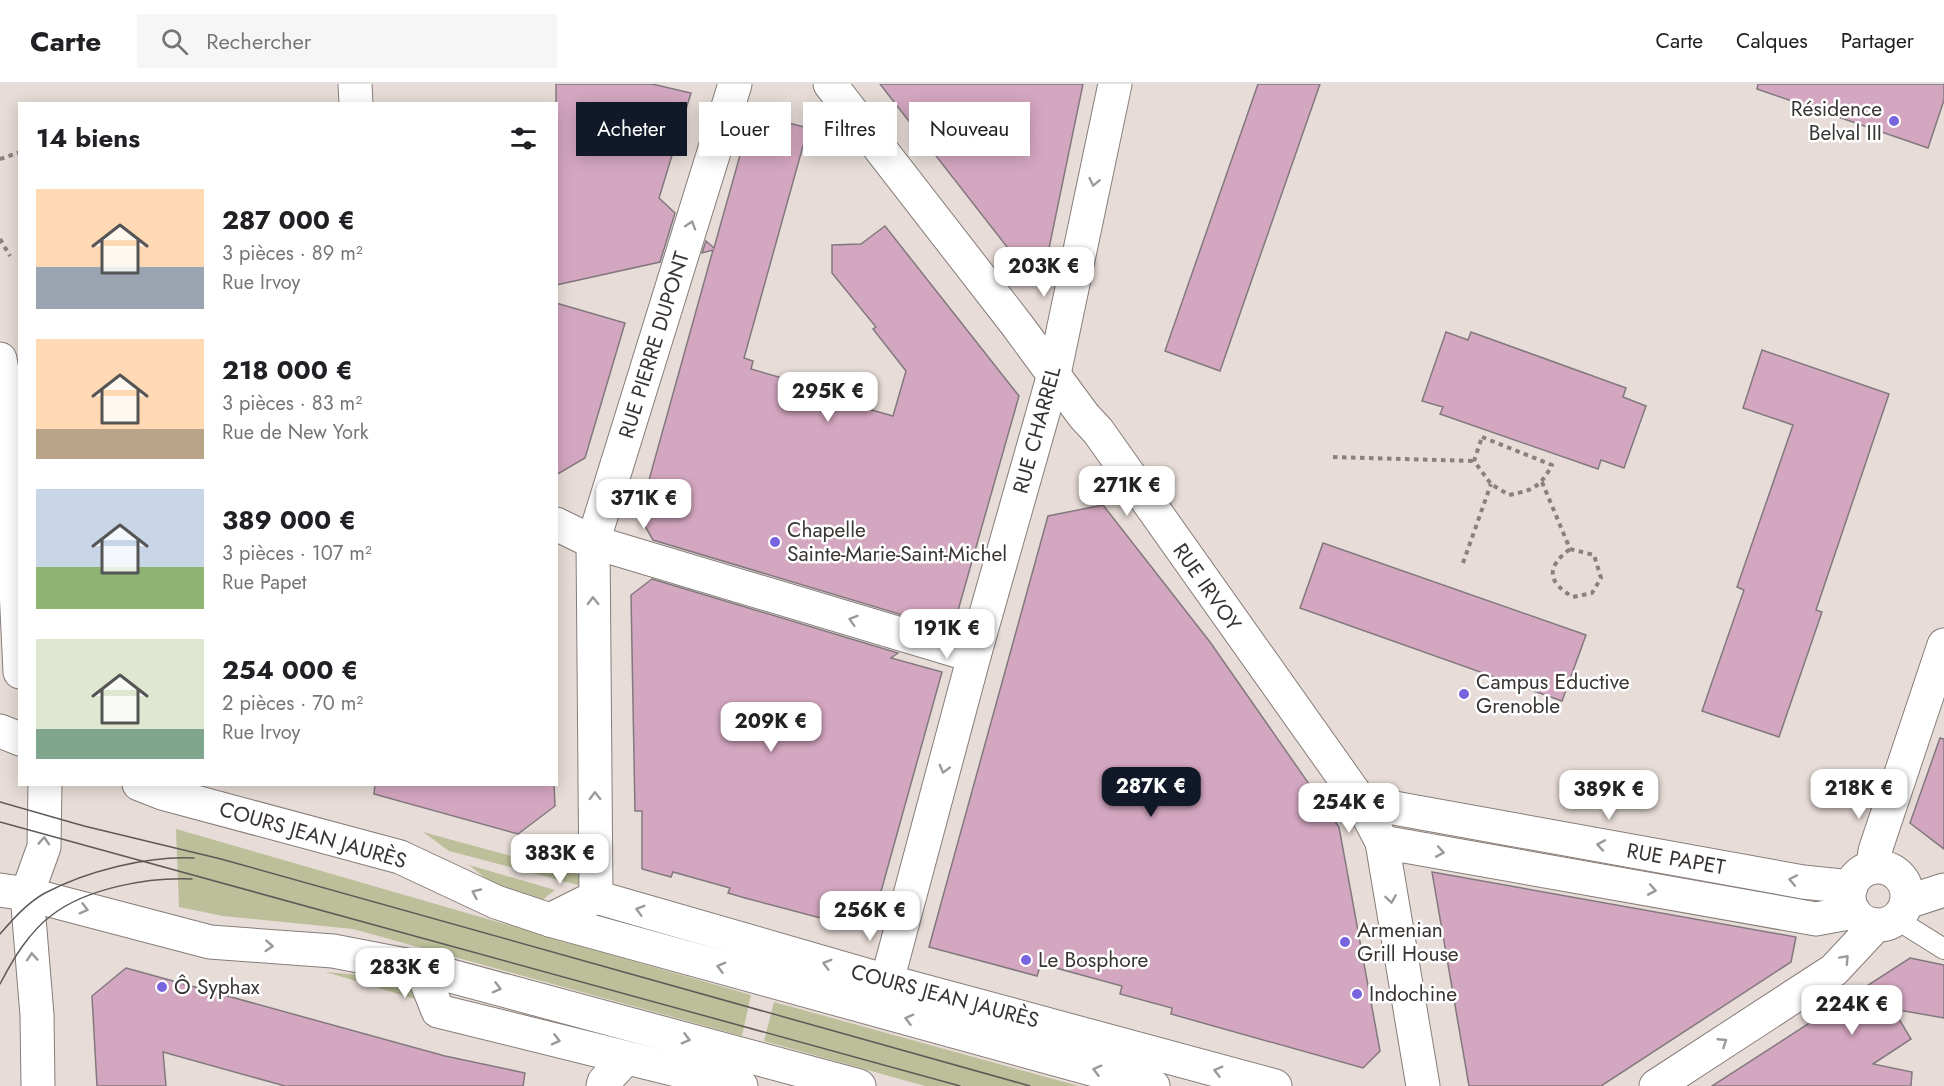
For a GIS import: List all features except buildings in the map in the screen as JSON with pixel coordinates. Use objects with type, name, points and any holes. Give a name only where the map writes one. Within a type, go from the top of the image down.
[{"type":"street","points":[[356,84],[356,102]]},
{"type":"street","name":"RUE PIERRE DUPONT","points":[[596,897],[593,542],[735,84]]},
{"type":"street","name":"RUE IRVOY","points":[[830,84],[1084,416],[1098,431],[1361,802],[1382,842],[1423,1086]]},
{"type":"street","name":"RUE CHARREL","points":[[887,981],[974,656],[1054,374],[1115,84]]},
{"type":"street","points":[[0,359],[13,400],[18,664]]},
{"type":"street","points":[[558,525],[593,542],[974,656]]},
{"type":"street","points":[[1656,1086],[1834,970],[1876,902],[1875,851],[1944,645]]},
{"type":"street","points":[[0,731],[18,738]]},
{"type":"street","points":[[38,1086],[37,1015],[14,892],[44,847],[45,786]]},
{"type":"street","name":"COURS JEAN JAURÈS","points":[[144,786],[162,793],[400,857],[496,902],[550,920],[1153,1086]]},
{"type":"street","name":"RUE PAPET","points":[[1361,802],[1803,882],[1876,902]]},
{"type":"street","name":"RUE PAPET","points":[[1382,842],[1816,920],[1876,902]]},
{"type":"street","points":[[1876,902],[1944,890]]},
{"type":"street","points":[[14,892],[210,942],[333,951],[421,968],[859,1086]]},
{"type":"street","points":[[550,920],[596,897]]},
{"type":"street","name":"COURS JEAN JAURÈS","points":[[596,897],[887,981],[1275,1086]]},
{"type":"street","points":[[421,968],[438,1011],[741,1086]]},
{"type":"street","points":[[603,1086],[626,1058]]},
{"type":"lane","points":[[1876,902],[1944,949]]},
{"type":"path","points":[[0,159],[18,153]]},
{"type":"path","points":[[0,239],[10,256]]},
{"type":"path","points":[[1482,437],[1551,465],[1542,482],[1526,492],[1509,495],[1491,484],[1474,461],[1482,437]]},
{"type":"path","points":[[1333,457],[1474,461]]},
{"type":"path","points":[[1542,482],[1570,549]]},
{"type":"path","points":[[1463,563],[1491,484]]},
{"type":"path","points":[[1570,549],[1594,555],[1601,578],[1592,593],[1573,597],[1558,588],[1553,575],[1557,559],[1570,549]]},
{"type":"green space","points":[[176,829],[751,995],[742,1036],[353,929],[223,916],[179,907]]},
{"type":"green space","points":[[423,832],[581,875],[578,885],[449,851]]},
{"type":"green space","points":[[469,865],[555,890],[536,905],[489,881]]},
{"type":"green space","points":[[326,972],[411,980],[415,999]]},
{"type":"green space","points":[[774,1002],[1079,1086],[925,1086],[764,1041]]},
{"type":"tram line","points":[[0,802],[84,826],[221,859],[1030,1086]]},
{"type":"tram line","points":[[0,822],[960,1086]]},
{"type":"tram line","points":[[0,934],[38,897],[61,885],[137,862],[194,858]]},
{"type":"tram line","points":[[0,984],[29,938],[52,915],[66,906],[100,891],[119,886],[157,880],[192,879]]},
{"type":"place","name":"Résidence Belval III","points":[[1894,121]]},
{"type":"place","name":"Chapelle Sainte-Marie-Saint-Michel","points":[[775,542]]},
{"type":"place","name":"Campus Eductive Grenoble","points":[[1464,694]]},
{"type":"place","name":"Armenian Grill House","points":[[1345,942]]},
{"type":"place","name":"Le Bosphore","points":[[1026,960]]},
{"type":"place","name":"Ô Syphax","points":[[162,987]]},
{"type":"place","name":"Indochine","points":[[1357,994]]}]
